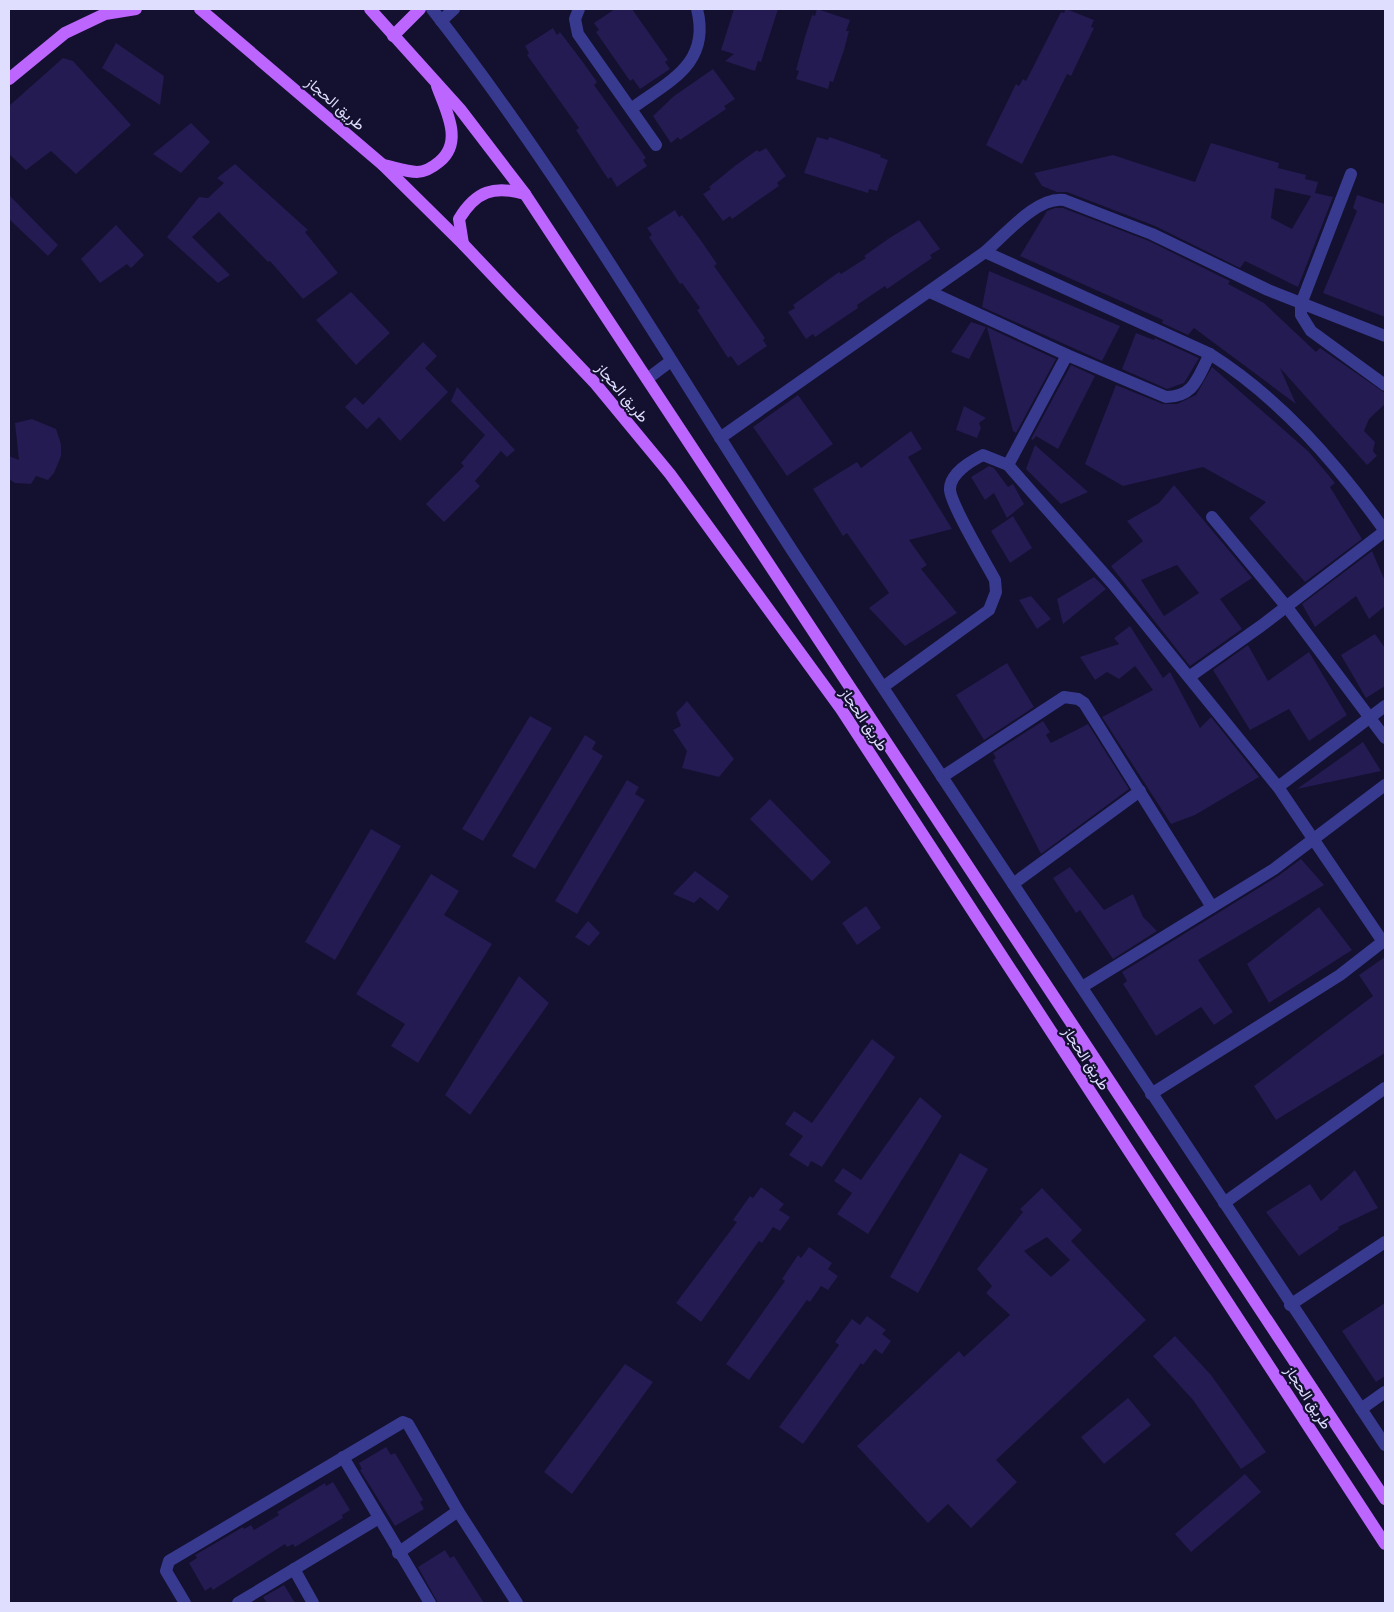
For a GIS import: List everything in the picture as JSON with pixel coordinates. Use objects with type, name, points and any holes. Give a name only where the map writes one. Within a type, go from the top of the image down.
[{"type":"main road","points":[[9,79],[66,33],[105,14],[136,9]]},
{"type":"main road","name":"طريق الحجاز","points":[[200,9],[383,165],[463,244],[594,382],[670,474],[841,709],[1385,1544]]},
{"type":"main road","name":"طريق الحجاز","points":[[370,9],[460,109],[525,194],[1385,1499]]},
{"type":"main road","points":[[393,36],[420,9]]},
{"type":"main road","points":[[383,165],[418,172],[432,168],[444,158],[451,145],[452,130],[434,78]]},
{"type":"main road","points":[[463,244],[459,219],[467,206],[479,195],[494,190],[510,190],[525,194]]},
{"type":"street","points":[[432,9],[514,118],[610,262],[720,438],[883,687],[1385,1445]]},
{"type":"street","points":[[441,21],[454,9]]},
{"type":"street","points":[[579,9],[575,19],[578,34],[656,145]]},
{"type":"street","points":[[631,109],[681,73],[689,65],[699,44],[701,33],[697,9]]},
{"type":"street","points":[[1351,174],[1301,304],[1301,315],[1311,331],[1385,386]]},
{"type":"street","points":[[720,438],[985,252],[1038,205],[1053,199],[1064,200],[1152,234],[1301,304],[1385,336]]},
{"type":"street","points":[[985,252],[1210,354],[1268,395],[1348,478],[1385,531],[1190,677]]},
{"type":"street","points":[[930,292],[1066,355],[1166,397],[1176,397],[1190,391],[1210,354]]},
{"type":"street","points":[[1008,465],[1066,355]]},
{"type":"street","points":[[647,379],[671,361]]},
{"type":"street","points":[[883,687],[989,610],[996,592],[995,580],[955,506],[950,490],[952,481],[970,462],[983,455],[1008,465],[1190,677],[1278,787],[1384,941],[1340,975],[1255,1031],[1151,1094]]},
{"type":"street","points":[[1212,518],[1286,606],[1385,738]]},
{"type":"street","points":[[942,777],[1064,697],[1073,697],[1084,704],[1212,907]]},
{"type":"street","points":[[1278,787],[1385,706]]},
{"type":"street","points":[[1082,987],[1274,869],[1385,785]]},
{"type":"street","points":[[1014,884],[1140,791]]},
{"type":"street","points":[[1224,1203],[1385,1088]]},
{"type":"street","points":[[1290,1304],[1385,1242]]},
{"type":"street","points":[[1361,1408],[1385,1392]]},
{"type":"street","points":[[185,1603],[166,1571],[169,1561],[400,1422],[408,1424],[458,1511],[517,1603]]},
{"type":"street","points":[[343,1457],[398,1553],[430,1603]]},
{"type":"street","points":[[398,1553],[458,1511]]},
{"type":"street","points":[[238,1603],[379,1518]]},
{"type":"street","points":[[294,1569],[313,1603]]},
{"type":"building","points":[[615,9],[632,9],[668,60],[665,62],[670,69],[640,89],[633,79],[630,81],[596,32],[599,30],[594,23]]},
{"type":"building","points":[[734,9],[778,9],[761,62],[758,61],[755,71],[725,61],[734,54],[721,50]]},
{"type":"building","points":[[817,9],[850,20],[846,31],[849,31],[844,50],[833,82],[830,81],[828,89],[796,79],[799,71],[796,70],[805,37],[812,15],[815,16]]},
{"type":"building","points":[[1066,9],[1094,20],[1091,27],[1094,28],[1071,76],[1067,74],[1022,164],[986,145],[1016,84],[1019,86],[1023,79],[1026,81],[1061,12],[1064,13]]},
{"type":"building","points":[[553,28],[557,35],[560,32],[582,61],[597,82],[594,85],[646,158],[643,160],[647,166],[617,187],[611,177],[608,179],[576,130],[579,128],[527,55],[529,53],[525,46]]},
{"type":"building","points":[[116,43],[164,76],[160,105],[102,68]]},
{"type":"building","points":[[63,58],[73,61],[131,125],[76,174],[51,151],[26,170],[9,154],[9,106]]},
{"type":"building","points":[[713,69],[735,99],[724,106],[726,109],[680,140],[678,137],[671,143],[653,116],[674,96]]},
{"type":"building","points":[[191,123],[210,142],[181,173],[153,154]]},
{"type":"building","points":[[817,137],[828,140],[829,137],[881,155],[880,157],[888,160],[877,191],[869,189],[868,193],[804,173]]},
{"type":"building","points":[[1211,143],[1279,163],[1278,168],[1306,175],[1305,179],[1318,182],[1315,193],[1333,197],[1298,287],[1245,261],[1240,268],[1155,226],[1067,192],[1057,192],[1042,186],[1034,173],[1113,155],[1195,182]],"holes":[[[1275,188],[1311,196],[1292,229],[1271,218]]]},
{"type":"building","points":[[766,148],[786,176],[777,183],[779,186],[732,219],[730,216],[723,221],[703,194],[711,189],[709,187],[736,165],[757,150],[759,152]]},
{"type":"building","points":[[235,164],[308,230],[305,232],[338,273],[303,299],[270,261],[268,262],[219,212],[192,237],[230,275],[218,283],[167,237],[199,197],[208,198],[224,183],[217,178]]},
{"type":"building","points":[[9,195],[58,245],[48,256],[9,219]]},
{"type":"building","points":[[1357,195],[1385,204],[1385,317],[1323,293],[1357,211],[1353,208]]},
{"type":"building","points":[[1063,208],[1149,241],[1230,281],[1228,284],[1264,303],[1316,352],[1320,348],[1385,393],[1385,404],[1369,419],[1364,431],[1375,442],[1373,451],[1377,456],[1367,465],[1280,368],[1296,404],[1194,328],[1188,335],[1162,323],[1163,320],[1020,256],[1047,211]]},
{"type":"building","points":[[675,210],[679,217],[682,215],[702,242],[717,264],[714,266],[765,338],[763,340],[767,346],[738,366],[731,356],[728,358],[697,310],[700,308],[682,283],[680,284],[649,237],[652,235],[647,228]]},
{"type":"building","points":[[919,220],[940,249],[930,255],[932,258],[887,289],[885,286],[857,305],[858,308],[815,337],[813,334],[806,339],[788,312],[795,308],[793,305],[839,272],[841,274],[866,258],[864,256]]},
{"type":"building","points":[[116,225],[144,255],[131,268],[127,264],[100,283],[81,259]]},
{"type":"building","points":[[989,271],[1120,326],[1102,361],[982,307]]},
{"type":"building","points":[[351,292],[390,333],[356,365],[316,320]]},
{"type":"building","points":[[971,322],[986,327],[969,359],[951,352]]},
{"type":"building","points":[[987,327],[1056,359],[1016,433],[1013,431]]},
{"type":"building","points":[[1136,333],[1154,340],[1155,338],[1199,358],[1184,383],[1167,389],[1122,369]]},
{"type":"building","points":[[423,342],[437,356],[425,368],[448,392],[400,441],[379,417],[367,429],[345,407],[355,397],[363,405]]},
{"type":"building","points":[[1071,365],[1095,376],[1058,449],[1036,436],[1033,440],[1031,439]]},
{"type":"building","points":[[1212,367],[1309,452],[1335,483],[1330,487],[1362,539],[1305,582],[1249,518],[1266,502],[1203,467],[1123,486],[1085,464],[1116,385],[1163,404],[1177,404],[1196,395]]},
{"type":"building","points":[[457,387],[515,450],[507,457],[501,451],[475,481],[480,486],[444,522],[426,504],[464,466],[461,463],[485,435],[451,401]]},
{"type":"building","points":[[798,395],[833,444],[787,476],[753,427]]},
{"type":"building","points":[[964,406],[986,418],[979,423],[981,428],[977,438],[956,430]]},
{"type":"building","points":[[32,419],[56,429],[61,444],[61,456],[54,473],[48,480],[36,476],[31,484],[15,483],[9,479],[9,456],[19,460],[15,423]]},
{"type":"building","points":[[911,431],[922,449],[908,457],[952,529],[909,540],[927,565],[921,569],[957,613],[905,646],[869,608],[889,593],[847,533],[843,536],[813,489],[857,462],[861,468]]},
{"type":"building","points":[[1035,445],[1088,492],[1061,504],[1026,469]]},
{"type":"building","points":[[989,466],[994,468],[1008,487],[1013,484],[1024,504],[1007,518],[994,493],[985,500],[971,477]]},
{"type":"building","points":[[1174,485],[1252,578],[1220,599],[1242,629],[1190,666],[1111,566],[1143,541],[1127,521],[1159,503]],"holes":[[[1177,565],[1199,593],[1164,616],[1141,580]]]},
{"type":"building","points":[[1013,516],[1032,548],[1010,563],[991,531]]},
{"type":"building","points":[[1372,551],[1385,581],[1385,606],[1369,619],[1356,596],[1315,627],[1302,604]]},
{"type":"building","points":[[1094,577],[1106,589],[1063,624],[1057,599]]},
{"type":"building","points":[[1031,596],[1051,619],[1037,629],[1019,600]]},
{"type":"building","points":[[1130,626],[1163,678],[1170,672],[1200,728],[1211,717],[1259,777],[1195,815],[1171,824],[1102,717],[1153,690],[1135,666],[1119,679],[1107,672],[1095,680],[1080,657],[1119,644],[1114,638]]},
{"type":"building","points":[[1375,634],[1385,648],[1385,686],[1366,698],[1341,655]]},
{"type":"building","points":[[1248,645],[1268,681],[1309,652],[1347,715],[1309,741],[1289,709],[1250,730],[1213,670]]},
{"type":"building","points":[[1007,663],[1034,707],[984,740],[956,695]]},
{"type":"building","points":[[687,701],[734,759],[719,777],[682,768],[687,751],[673,730],[681,726],[676,713]]},
{"type":"building","points":[[530,716],[552,728],[483,841],[462,829]]},
{"type":"building","points":[[1043,721],[1050,732],[1046,735],[1051,743],[1088,724],[1129,789],[1041,854],[993,760],[996,758],[993,753]]},
{"type":"building","points":[[585,735],[596,742],[592,749],[603,756],[535,869],[512,856]]},
{"type":"building","points":[[1363,742],[1381,771],[1297,789]]},
{"type":"building","points":[[627,780],[639,787],[635,794],[645,800],[577,914],[555,901]]},
{"type":"building","points":[[770,799],[831,862],[812,881],[750,819]]},
{"type":"building","points":[[371,829],[401,846],[335,960],[305,942]]},
{"type":"building","points":[[1301,859],[1324,885],[1198,960],[1233,1012],[1214,1025],[1201,1007],[1156,1036],[1123,984],[1127,981],[1122,972],[1278,876]]},
{"type":"building","points":[[1070,867],[1104,910],[1133,894],[1143,917],[1157,931],[1113,959],[1080,910],[1076,913],[1053,878]]},
{"type":"building","points":[[695,871],[729,896],[718,911],[700,897],[694,903],[673,894]]},
{"type":"building","points":[[431,874],[459,891],[444,915],[492,944],[418,1063],[391,1046],[405,1024],[356,994]]},
{"type":"building","points":[[866,906],[881,928],[857,945],[842,923]]},
{"type":"building","points":[[1319,907],[1352,950],[1269,1003],[1247,964]]},
{"type":"building","points":[[588,921],[600,933],[589,946],[575,937]]},
{"type":"building","points":[[1385,957],[1385,1053],[1276,1120],[1254,1086],[1373,996],[1359,975]]},
{"type":"building","points":[[519,976],[549,1003],[470,1115],[445,1095]]},
{"type":"building","points":[[872,1039],[895,1057],[822,1167],[811,1161],[808,1167],[789,1155],[803,1136],[785,1124],[794,1111],[812,1123]]},
{"type":"building","points":[[920,1097],[942,1116],[868,1234],[837,1214],[852,1193],[834,1181],[843,1168],[861,1180]]},
{"type":"building","points":[[960,1153],[988,1169],[918,1293],[890,1277]]},
{"type":"building","points":[[1355,1170],[1378,1208],[1338,1227],[1339,1229],[1299,1256],[1266,1212],[1310,1184],[1321,1201]]},
{"type":"building","points":[[761,1187],[784,1204],[779,1210],[790,1217],[780,1231],[773,1227],[762,1243],[759,1241],[701,1322],[676,1303],[737,1222],[733,1220],[750,1196],[753,1198]]},
{"type":"building","points":[[1042,1188],[1082,1230],[1071,1241],[1146,1320],[996,1460],[1017,1482],[971,1528],[948,1504],[928,1523],[857,1446],[959,1351],[964,1357],[1010,1315],[986,1293],[992,1286],[977,1269],[1023,1212],[1020,1209]],"holes":[[[1047,1237],[1070,1260],[1051,1277],[1024,1251]]]},
{"type":"building","points":[[809,1247],[832,1263],[828,1269],[838,1276],[828,1290],[821,1286],[810,1302],[807,1300],[749,1380],[726,1364],[785,1281],[782,1279],[798,1255],[801,1258]]},
{"type":"building","points":[[1385,1303],[1385,1376],[1376,1382],[1342,1331]]},
{"type":"building","points":[[867,1316],[886,1330],[882,1334],[891,1341],[882,1354],[875,1349],[863,1365],[861,1363],[803,1444],[779,1427],[839,1345],[835,1342],[852,1319],[860,1325]]},
{"type":"building","points":[[1175,1336],[1211,1375],[1266,1452],[1241,1469],[1193,1400],[1153,1356]]},
{"type":"building","points":[[625,1364],[653,1382],[572,1494],[544,1472]]},
{"type":"building","points":[[1128,1398],[1151,1425],[1104,1464],[1081,1437]]},
{"type":"building","points":[[386,1447],[391,1455],[395,1453],[423,1500],[420,1502],[424,1509],[395,1526],[360,1470],[362,1469],[359,1463]]},
{"type":"building","points":[[1245,1474],[1261,1492],[1191,1552],[1175,1534]]},
{"type":"building","points":[[333,1482],[350,1510],[342,1515],[343,1518],[295,1547],[293,1544],[287,1547],[285,1544],[213,1590],[211,1587],[205,1591],[189,1563],[197,1558],[195,1555],[243,1527],[244,1529],[251,1525],[254,1530],[279,1515],[277,1512],[325,1483],[326,1486]]},
{"type":"building","points":[[445,1550],[450,1558],[454,1556],[484,1603],[438,1603],[418,1567]]},
{"type":"building","points":[[284,1585],[295,1603],[267,1603],[263,1597]]}]
